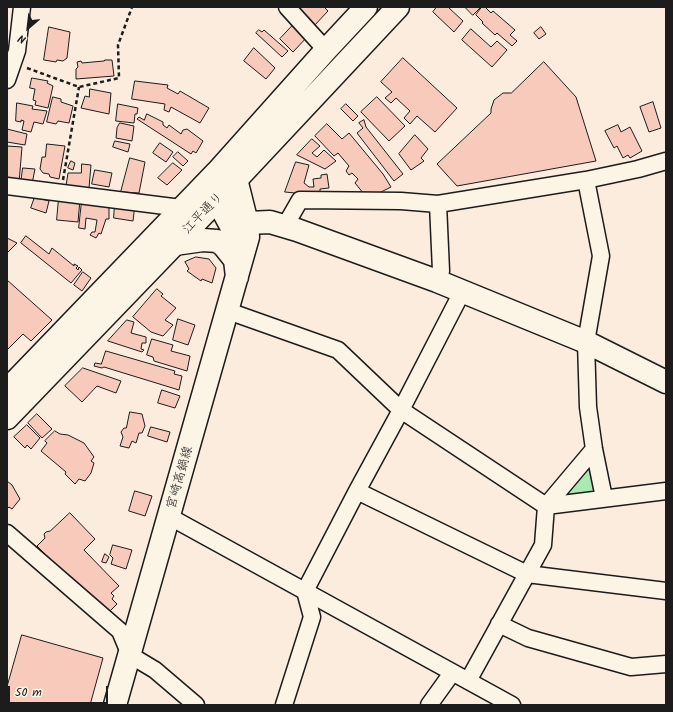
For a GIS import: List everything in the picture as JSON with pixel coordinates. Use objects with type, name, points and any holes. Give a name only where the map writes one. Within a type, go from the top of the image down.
[{"type":"main road","name":"江平通り","points":[[7,390],[182,208],[226,176],[326,50],[366,7]]},
{"type":"main road","points":[[244,250],[217,200],[226,176],[398,7]]},
{"type":"main road","name":"宮崎高鍋線","points":[[115,705],[170,517],[248,237],[247,223],[226,176]]},
{"type":"main road","name":"江平通り","points":[[7,418],[217,200]]},
{"type":"main road","points":[[247,223],[270,222],[286,226],[437,281],[586,342],[666,382]]},
{"type":"main road","points":[[175,244],[203,240],[216,242],[223,245],[235,260],[237,277]]},
{"type":"street","points":[[7,80],[17,51],[22,7]]},
{"type":"street","points":[[287,7],[326,50]]},
{"type":"street","points":[[286,226],[300,200],[394,201],[438,204],[586,180],[666,160]]},
{"type":"street","points":[[586,180],[601,256],[586,342],[588,407],[594,449],[604,498]]},
{"type":"street","points":[[7,186],[182,208]]},
{"type":"street","points":[[437,281],[441,271],[438,204]]},
{"type":"street","points":[[284,705],[312,617],[306,591],[357,491],[402,410],[462,292]]},
{"type":"street","points":[[228,311],[338,350],[402,410],[546,506],[666,491]]},
{"type":"street","points":[[468,681],[542,545],[546,506],[594,449]]},
{"type":"street","points":[[357,491],[526,574],[666,591]]},
{"type":"street","points":[[170,517],[512,705]]},
{"type":"street","points":[[7,533],[120,631],[130,655],[155,670],[196,705]]},
{"type":"street","points":[[499,624],[528,638],[631,667],[666,664]]},
{"type":"street","points":[[429,705],[452,673]]},
{"type":"path","points":[[13,63],[79,87],[119,78],[118,46],[132,7]]},
{"type":"path","points":[[61,193],[79,87]]},
{"type":"green space","points":[[591,458],[598,495],[556,501]]},
{"type":"building","points":[[295,7],[324,7],[328,11],[313,27]]},
{"type":"building","points":[[437,7],[448,7],[463,21],[454,32],[433,12]]},
{"type":"building","points":[[465,7],[481,7],[473,15]]},
{"type":"building","points":[[482,7],[485,7],[491,13],[493,11],[515,30],[510,35],[517,41],[512,46],[497,33],[495,35],[482,23],[483,22],[476,15]]},
{"type":"building","points":[[295,23],[308,36],[293,52],[280,39]]},
{"type":"building","points":[[49,27],[70,32],[67,58],[63,61],[57,60],[56,62],[44,60]]},
{"type":"building","points":[[541,27],[546,34],[539,39],[534,33]]},
{"type":"building","points":[[471,29],[491,47],[497,41],[507,50],[492,67],[462,40]]},
{"type":"building","points":[[259,30],[262,32],[264,30],[288,51],[282,57],[256,33]]},
{"type":"building","points":[[254,48],[275,68],[266,79],[244,61]]},
{"type":"building","points":[[403,58],[457,108],[435,132],[417,116],[410,124],[404,118],[410,111],[396,98],[391,103],[385,98],[392,92],[381,82]]},
{"type":"building","points":[[112,60],[114,76],[76,79],[76,69],[78,67],[77,62],[81,61],[82,63]]},
{"type":"building","points":[[544,62],[576,97],[596,161],[457,186],[437,164],[491,113],[494,100],[503,93],[511,93]]},
{"type":"building","points":[[32,78],[48,81],[47,83],[53,86],[48,108],[35,105],[36,101],[33,100],[35,89],[30,88]]},
{"type":"building","points":[[135,81],[168,85],[167,88],[178,94],[180,91],[209,108],[200,123],[171,107],[169,112],[164,110],[165,104],[132,99]]},
{"type":"building","points":[[90,89],[111,93],[109,114],[81,108],[85,96],[89,97]]},
{"type":"building","points":[[53,97],[61,99],[61,102],[73,106],[69,123],[58,121],[56,124],[47,122]]},
{"type":"building","points":[[377,97],[405,126],[389,141],[361,112]]},
{"type":"building","points":[[653,102],[661,128],[649,132],[640,107]]},
{"type":"building","points":[[17,103],[33,106],[32,109],[47,111],[43,124],[34,122],[31,132],[22,130],[24,121],[16,121]]},
{"type":"building","points":[[118,104],[138,108],[137,114],[135,114],[134,123],[116,121]]},
{"type":"building","points":[[346,104],[358,116],[353,121],[341,109]]},
{"type":"building","points":[[147,114],[163,122],[163,125],[167,128],[169,125],[181,134],[183,130],[187,129],[203,141],[196,153],[193,151],[191,154],[137,119],[139,117],[144,120]]},
{"type":"building","points":[[364,120],[366,127],[403,174],[394,181],[357,133],[363,128],[359,123]]},
{"type":"building","points":[[120,123],[134,126],[132,141],[116,138],[117,128]]},
{"type":"building","points":[[327,124],[342,139],[349,133],[383,174],[391,187],[379,193],[364,194],[355,183],[358,179],[352,173],[349,175],[346,171],[349,166],[338,153],[334,156],[315,136]]},
{"type":"building","points":[[618,125],[621,132],[630,127],[642,151],[630,158],[628,155],[623,158],[617,146],[614,148],[605,131]]},
{"type":"building","points":[[7,129],[27,134],[25,145],[7,142]]},
{"type":"building","points":[[415,135],[428,149],[421,158],[424,161],[411,170],[399,154]]},
{"type":"building","points":[[312,139],[320,146],[312,153],[317,157],[324,150],[336,161],[325,169],[297,155]]},
{"type":"building","points":[[115,141],[130,144],[128,152],[113,147]]},
{"type":"building","points":[[160,143],[173,152],[166,162],[153,153]]},
{"type":"building","points":[[47,144],[65,146],[59,179],[50,177],[49,174],[43,173],[40,169],[42,157],[45,157]]},
{"type":"building","points":[[7,146],[22,147],[19,183],[7,182]]},
{"type":"building","points":[[178,152],[188,161],[183,166],[173,157]]},
{"type":"building","points":[[130,158],[145,162],[139,193],[121,192]]},
{"type":"building","points":[[71,161],[75,163],[73,170],[68,168]]},
{"type":"building","points":[[296,162],[309,165],[304,183],[309,187],[314,187],[313,179],[321,178],[321,175],[327,174],[329,188],[320,189],[320,194],[285,192]]},
{"type":"building","points":[[173,163],[182,170],[167,185],[158,178]]},
{"type":"building","points":[[82,164],[91,165],[89,188],[66,186],[68,173],[81,173]]},
{"type":"building","points":[[23,168],[35,169],[32,184],[21,183]]},
{"type":"building","points":[[95,170],[112,173],[109,187],[92,184]]},
{"type":"building","points":[[35,197],[49,201],[46,213],[31,208]]},
{"type":"building","points":[[59,198],[80,199],[78,222],[57,220]]},
{"type":"building","points":[[82,201],[109,203],[109,219],[106,219],[101,234],[99,233],[96,238],[90,235],[92,232],[95,232],[97,220],[86,218],[85,229],[79,228]]},
{"type":"building","points":[[115,203],[135,204],[133,221],[114,218]]},
{"type":"building","points":[[26,236],[49,254],[52,248],[74,266],[74,264],[78,266],[76,268],[78,270],[79,267],[82,270],[71,283],[21,243]]},
{"type":"building","points":[[7,238],[17,243],[7,253]]},
{"type":"building","points":[[196,257],[209,259],[216,268],[212,283],[202,279],[201,281],[187,271],[189,269],[185,262]]},
{"type":"building","points":[[83,272],[91,278],[82,291],[74,285]]},
{"type":"building","points":[[7,280],[52,320],[31,341],[23,334],[7,350]]},
{"type":"building","points":[[157,289],[163,294],[161,296],[176,308],[165,320],[173,325],[163,336],[151,332],[133,317]]},
{"type":"building","points":[[178,319],[195,325],[188,345],[173,340]]},
{"type":"building","points":[[127,320],[134,322],[131,333],[146,337],[146,343],[142,343],[141,349],[144,350],[142,352],[108,341]]},
{"type":"building","points":[[152,339],[173,345],[171,351],[190,356],[187,371],[154,361],[153,357],[147,355]]},
{"type":"building","points":[[106,351],[175,371],[174,374],[182,376],[179,390],[104,367],[94,366],[95,363],[101,364]]},
{"type":"building","points":[[83,368],[121,381],[116,393],[97,386],[82,402],[65,386]]},
{"type":"building","points":[[162,390],[180,396],[175,408],[158,403]]},
{"type":"building","points":[[130,412],[142,414],[145,426],[142,433],[139,433],[136,443],[132,441],[129,448],[120,446],[123,437],[121,432],[124,428],[126,428]]},
{"type":"building","points":[[37,414],[52,429],[42,438],[28,423]]},
{"type":"building","points":[[27,425],[40,438],[31,449],[27,445],[25,448],[14,437]]},
{"type":"building","points":[[151,427],[170,432],[167,442],[148,436]]},
{"type":"building","points":[[55,431],[60,434],[68,435],[84,443],[94,457],[91,461],[94,463],[91,473],[85,481],[79,479],[75,484],[65,474],[66,472],[41,451],[47,443],[45,441]]},
{"type":"building","points":[[7,481],[12,485],[20,499],[12,509],[9,507],[7,509]]},
{"type":"building","points":[[135,491],[152,496],[145,516],[129,511]]},
{"type":"building","points":[[70,513],[95,539],[84,550],[119,586],[111,593],[114,596],[112,599],[117,604],[108,613],[102,612],[37,546],[45,538],[44,534],[46,532],[50,531]]},
{"type":"building","points":[[113,545],[132,550],[126,569],[111,564],[113,558],[110,555]]},
{"type":"building","points":[[105,554],[109,557],[106,563],[102,562]]},
{"type":"building","points":[[22,635],[103,658],[90,705],[7,705],[7,687]]}]
